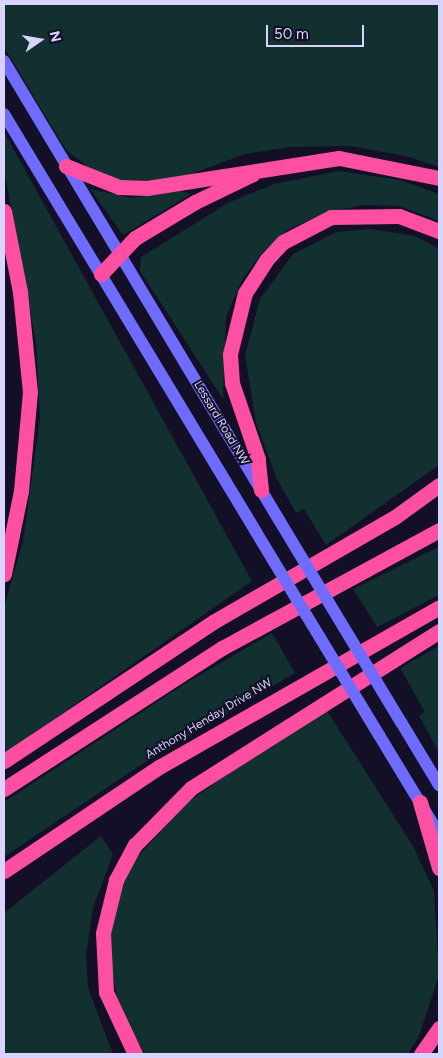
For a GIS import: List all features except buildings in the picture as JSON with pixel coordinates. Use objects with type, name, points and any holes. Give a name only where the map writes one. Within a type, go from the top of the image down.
[{"type":"highway","points":[[66,166],[100,182],[147,188],[290,162],[359,159],[439,178]]},
{"type":"highway","points":[[101,274],[118,252],[195,202],[290,162]]},
{"type":"highway","points":[[4,211],[20,292],[30,392],[21,492],[4,574]]},
{"type":"highway","points":[[262,490],[258,459],[232,383],[230,354],[245,293],[267,259],[283,242],[331,217],[399,216],[439,231]]},
{"type":"highway","points":[[4,761],[213,622],[395,517],[439,485]]},
{"type":"highway","points":[[4,789],[222,648],[439,530]]},
{"type":"highway","name":"Anthony Henday Drive NW","points":[[4,871],[159,767],[439,607]]},
{"type":"highway","points":[[135,1054],[106,992],[103,933],[113,888],[135,845],[191,788],[439,632]]},
{"type":"highway","points":[[420,802],[439,868]]},
{"type":"highway","points":[[421,1054],[439,1028]]},
{"type":"main road","name":"Lessard Road NW","points":[[4,61],[439,786]]},
{"type":"main road","name":"Lessard Road NW","points":[[4,114],[439,834]]},
{"type":"green space","points":[[4,4],[439,4],[439,167],[406,156],[350,146],[289,147],[245,154],[178,179],[136,185],[104,179],[66,150],[4,47]]},
{"type":"green space","points":[[4,132],[252,581],[4,754],[4,608],[23,541],[40,418],[36,342],[4,170]]},
{"type":"green space","points":[[339,171],[400,180],[439,194],[439,221],[400,206],[363,205],[325,213],[289,229],[263,252],[242,280],[226,317],[223,399],[140,271],[141,257],[228,203],[274,184]]},
{"type":"green space","points":[[90,189],[132,198],[180,191],[191,194],[123,235]]},
{"type":"green space","points":[[371,229],[415,236],[439,249],[439,465],[326,545],[304,509],[296,513],[276,477],[256,423],[245,355],[260,299],[293,254],[336,232]]},
{"type":"green space","points":[[439,547],[439,595],[377,627],[353,589]]},
{"type":"green space","points":[[272,633],[295,673],[136,768],[4,857],[4,802],[186,683]]},
{"type":"green space","points":[[439,646],[439,753],[419,716],[425,712],[400,668]]},
{"type":"green space","points":[[324,706],[413,846],[434,891],[439,975],[419,1036],[408,1054],[145,1054],[120,1011],[110,961],[109,935],[126,870],[184,805]]},
{"type":"green space","points":[[101,836],[113,854],[93,908],[86,955],[88,988],[113,1054],[4,1054],[4,913]]}]
